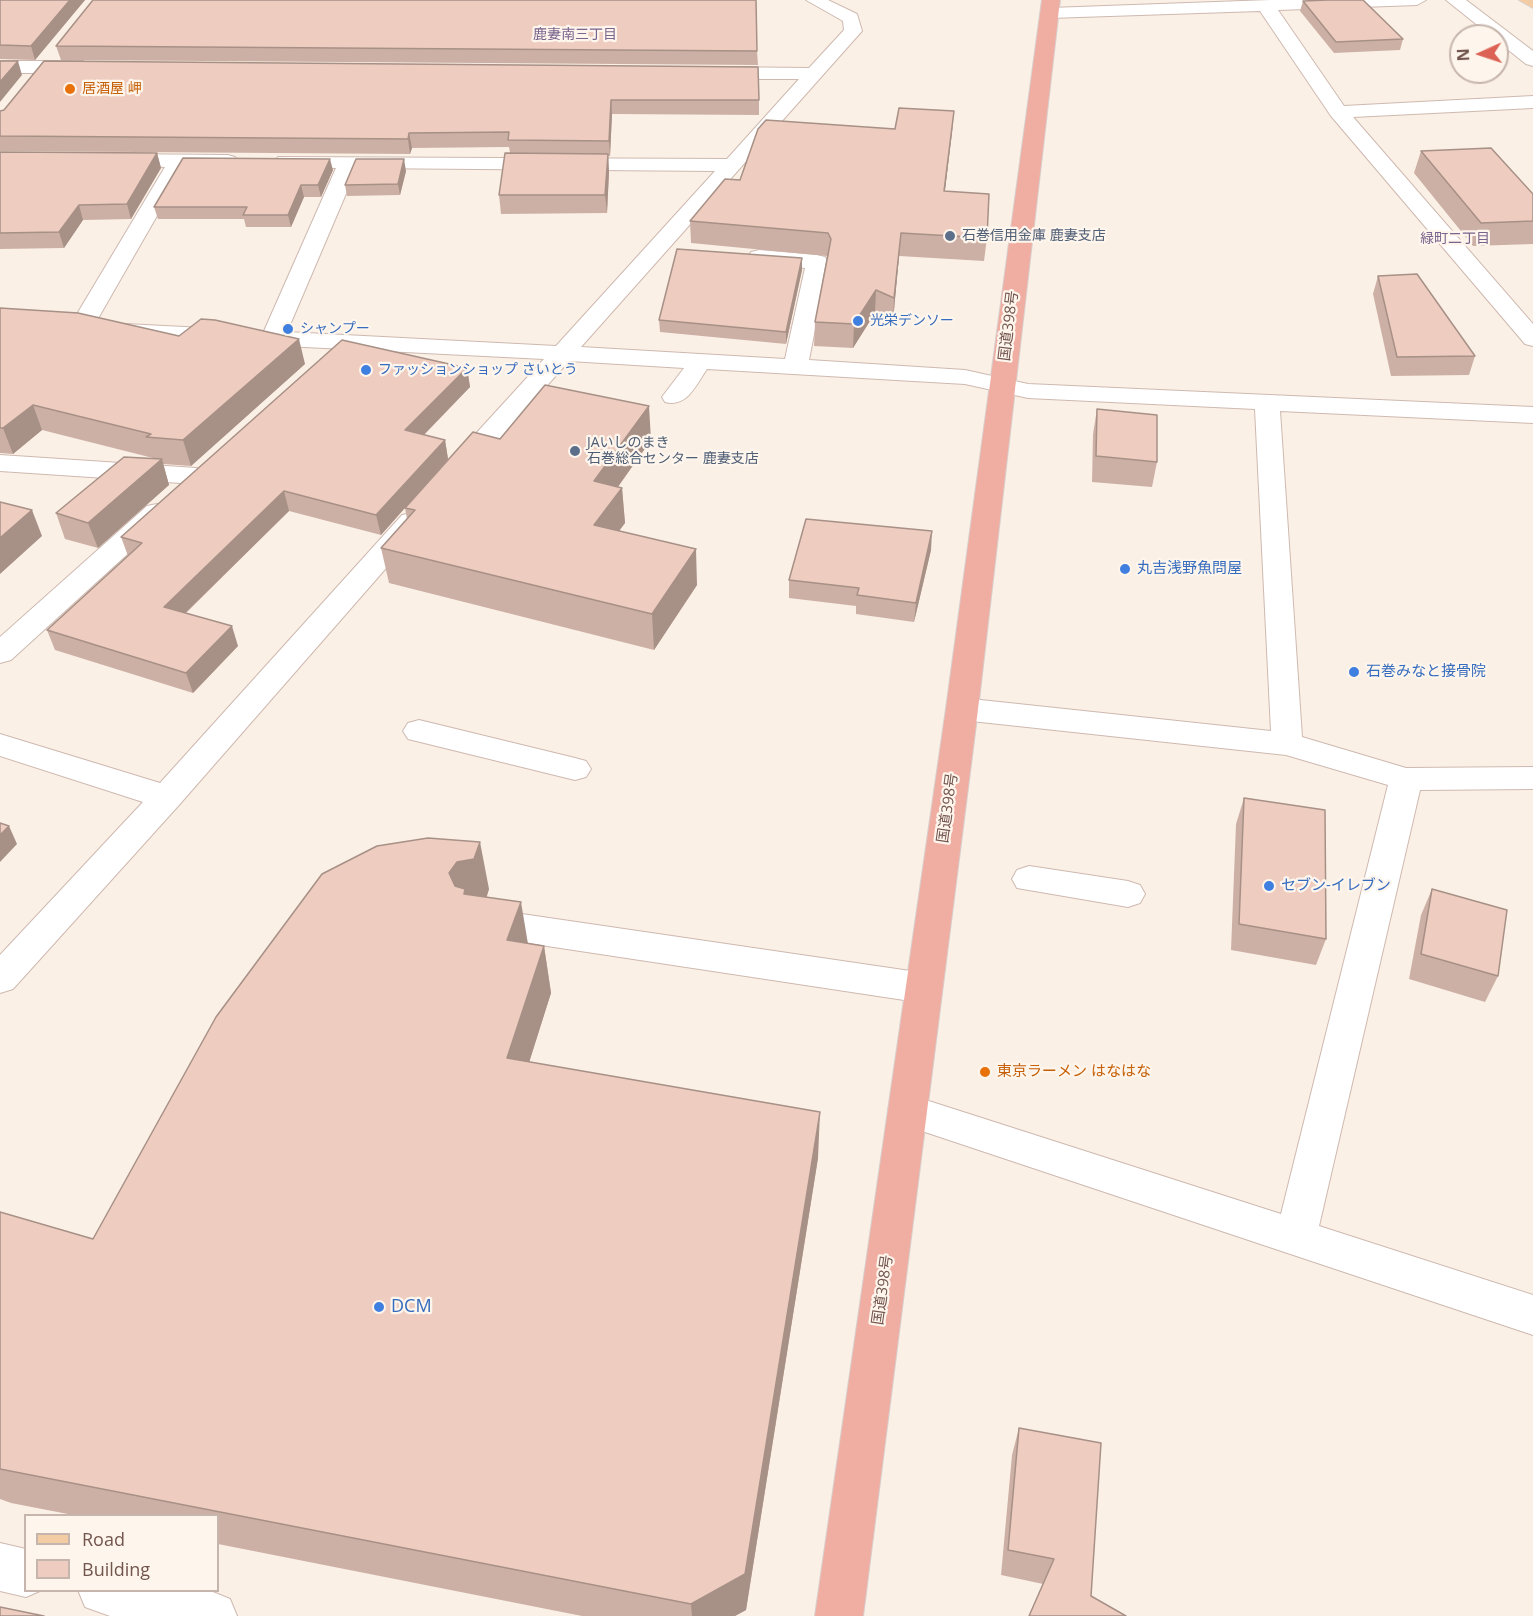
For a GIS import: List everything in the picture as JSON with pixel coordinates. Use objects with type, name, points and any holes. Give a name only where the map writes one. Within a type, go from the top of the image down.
[{"type":"highway","name":"国道398号","points":[[839,1616],[962,709],[1050,7]]},
{"type":"main road","points":[[1528,0],[1533,3]]},
{"type":"street","points":[[0,979],[167,797],[561,352],[667,250],[730,165],[852,32],[851,18],[815,0]]},
{"type":"street","points":[[1050,7],[1266,6],[1417,0]]},
{"type":"street","points":[[1455,0],[1533,60]]},
{"type":"street","points":[[1266,6],[1338,112],[1533,339]]},
{"type":"street","points":[[27,84],[54,50]]},
{"type":"street","points":[[0,67],[99,68]]},
{"type":"street","points":[[695,73],[814,74]]},
{"type":"street","points":[[1338,112],[1533,102]]},
{"type":"street","points":[[96,159],[247,161]]},
{"type":"street","points":[[179,160],[69,328],[346,344],[561,352],[965,377],[1001,387],[1028,391],[1533,415]]},
{"type":"street","points":[[270,161],[730,165]]},
{"type":"street","points":[[272,340],[349,162]]},
{"type":"street","points":[[736,255],[817,262],[795,367]]},
{"type":"street","points":[[320,367],[346,344]]},
{"type":"street","points":[[674,398],[701,361]]},
{"type":"street","points":[[1267,402],[1287,744]]},
{"type":"street","points":[[0,463],[205,468],[0,653]]},
{"type":"street","points":[[962,709],[1287,744],[1406,779],[1533,778]]},
{"type":"street","points":[[420,731],[575,768]]},
{"type":"street","points":[[0,745],[167,797]]},
{"type":"street","points":[[1296,1237],[1406,779]]},
{"type":"street","points":[[1029,879],[1128,894]]},
{"type":"street","points":[[479,922],[924,988]]},
{"type":"street","points":[[907,1110],[1533,1315]]},
{"type":"street","points":[[0,1567],[24,1573]]},
{"type":"street","points":[[111,1592],[213,1616]]},
{"type":"building","points":[[0,0],[70,0],[31,46],[0,45]]},
{"type":"building","points":[[93,0],[756,0],[757,51],[56,46]]},
{"type":"building","points":[[1363,0],[1403,39],[1336,42],[1303,1]]},
{"type":"building","points":[[0,61],[18,61],[0,82]]},
{"type":"building","points":[[44,61],[758,67],[759,100],[611,100],[609,141],[508,140],[509,132],[409,133],[408,139],[0,136],[0,111],[4,110]]},
{"type":"building","points":[[899,108],[954,111],[944,191],[989,194],[987,238],[901,233],[894,298],[876,290],[854,324],[815,322],[831,239],[828,233],[690,221],[725,179],[740,180],[758,129],[766,120],[895,129]]},
{"type":"building","points":[[1491,148],[1533,194],[1533,221],[1481,223],[1421,151]]},
{"type":"building","points":[[0,152],[157,153],[127,204],[79,205],[59,232],[0,233]]},
{"type":"building","points":[[505,153],[608,154],[605,195],[499,195]]},
{"type":"building","points":[[183,158],[330,159],[318,185],[301,185],[288,215],[243,215],[247,207],[154,207]]},
{"type":"building","points":[[356,159],[404,159],[398,184],[345,185]]},
{"type":"building","points":[[677,249],[802,258],[786,332],[659,320]]},
{"type":"building","points":[[1417,274],[1475,356],[1397,357],[1378,276]]},
{"type":"building","points":[[0,308],[78,313],[179,336],[201,319],[215,320],[299,339],[183,440],[146,437],[151,434],[33,405],[0,428]]},
{"type":"building","points":[[342,340],[467,368],[405,430],[445,440],[376,515],[284,491],[164,607],[232,626],[186,673],[47,630],[142,543],[121,537]]},
{"type":"building","points":[[545,385],[649,406],[594,481],[622,488],[594,525],[696,549],[652,614],[381,548],[415,510],[405,508],[473,432],[500,439]]},
{"type":"building","points":[[1097,409],[1157,415],[1157,462],[1096,456]]},
{"type":"building","points":[[124,457],[162,459],[88,523],[56,513]]},
{"type":"building","points":[[0,502],[32,510],[0,538]]},
{"type":"building","points":[[806,519],[932,531],[916,603],[857,595],[859,588],[789,580]]},
{"type":"building","points":[[1244,798],[1325,810],[1326,939],[1239,924]]},
{"type":"building","points":[[0,823],[9,826],[0,835]]},
{"type":"building","points":[[428,838],[480,842],[474,859],[457,862],[449,873],[455,886],[465,889],[464,894],[521,902],[507,940],[544,946],[507,1058],[820,1112],[745,1574],[691,1604],[0,1469],[0,1212],[93,1239],[216,1017],[322,874],[377,846]]},
{"type":"building","points":[[1432,889],[1507,910],[1498,976],[1421,954]]},
{"type":"building","points":[[1019,1428],[1101,1443],[1091,1596],[1126,1616],[1029,1616],[1054,1559],[1008,1550]]},
{"type":"building","points":[[0,1607],[44,1616],[0,1616]]},
{"type":"place","name":"居酒屋 岬","points":[[70,89]]},
{"type":"place","name":"石巻信用金庫 鹿妻支店","points":[[950,236]]},
{"type":"place","name":"光栄デンソー","points":[[858,321]]},
{"type":"place","name":"シャンプー","points":[[288,329]]},
{"type":"place","name":"ファッションショップ さいとう","points":[[366,370]]},
{"type":"place","name":"JAいしのまき 石巻総合センター 鹿妻支店","points":[[575,451]]},
{"type":"place","name":"丸吉浅野魚問屋","points":[[1125,569]]},
{"type":"place","name":"石巻みなと接骨院","points":[[1354,672]]},
{"type":"place","name":"セブン-イレブン","points":[[1269,886]]},
{"type":"place","name":"東京ラーメン はなはな","points":[[985,1072]]},
{"type":"place","name":"DCM","points":[[379,1307]]},
{"type":"district","name":"鹿妻南三丁目","points":[[575,35]]},
{"type":"district","name":"緑町二丁目","points":[[1455,239]]}]
